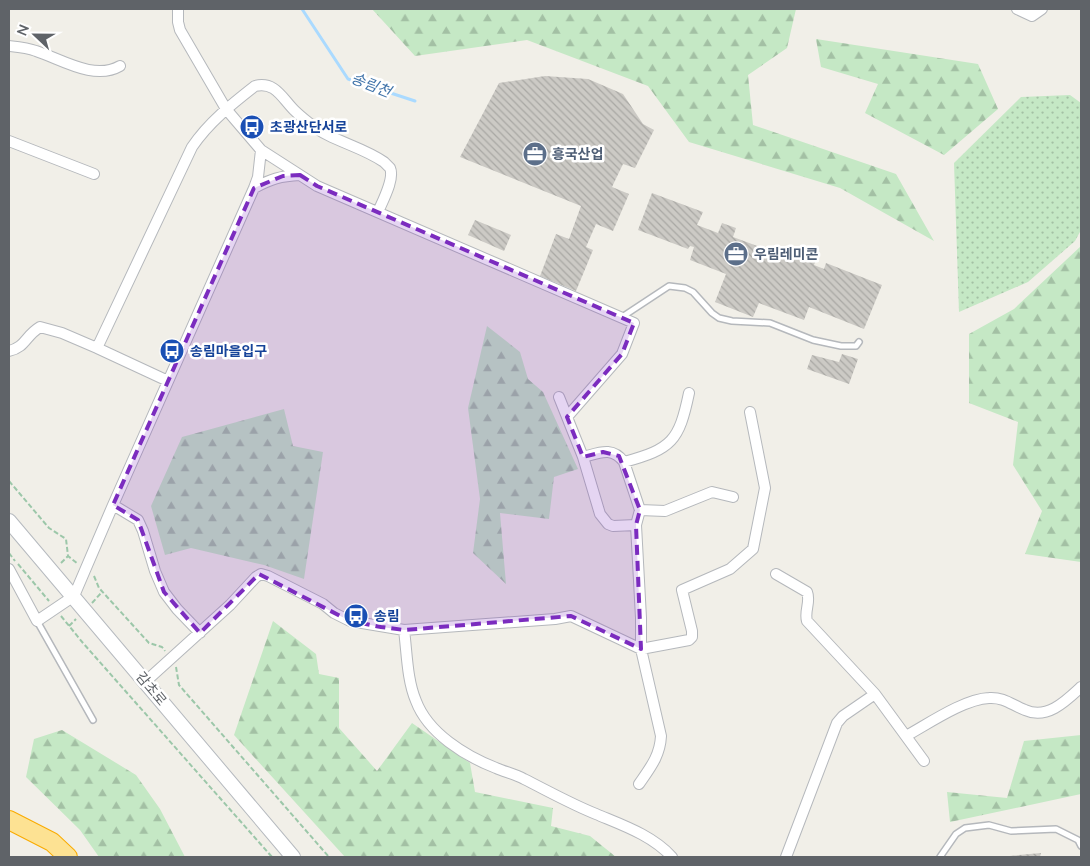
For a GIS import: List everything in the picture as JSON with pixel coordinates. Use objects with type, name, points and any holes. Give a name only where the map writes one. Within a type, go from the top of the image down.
[{"type":"highway","points":[[9,820],[52,842],[68,857]]},
{"type":"main road","name":"감초로","points":[[9,521],[293,857]]},
{"type":"street","points":[[178,9],[180,30],[226,109],[261,150],[316,186],[634,323],[622,354],[567,417]]},
{"type":"street","points":[[1017,9],[1032,16],[1042,9]]},
{"type":"street","points":[[9,46],[36,50],[75,67],[106,71],[120,66]]},
{"type":"street","points":[[98,348],[192,147],[226,109],[255,86],[261,84],[279,91],[295,111],[313,126],[384,162],[391,169],[391,178],[378,212]]},
{"type":"street","points":[[9,141],[94,174]]},
{"type":"street","points":[[9,569],[38,621],[74,596],[254,188],[258,177],[261,150]]},
{"type":"street","points":[[254,188],[283,176],[300,175]]},
{"type":"street","points":[[9,351],[18,349],[32,332],[40,327],[62,333],[98,348],[168,381]]},
{"type":"street","points":[[624,462],[652,453],[670,443],[678,433],[684,417],[689,393]]},
{"type":"street","points":[[559,397],[583,457],[603,519],[613,526],[636,525]]},
{"type":"street","points":[[145,682],[261,574],[323,604],[334,613],[350,620],[404,630],[555,619],[571,616],[640,649],[691,639],[692,631],[682,590],[730,569],[753,549],[765,487],[750,412]]},
{"type":"street","points":[[583,457],[603,452],[610,452],[620,456],[624,462],[640,510],[636,525],[640,649],[662,736],[656,759],[639,784]]},
{"type":"street","points":[[640,510],[665,511],[712,492],[733,497]]},
{"type":"street","points":[[113,505],[138,520],[164,592],[177,610],[200,632]]},
{"type":"street","points":[[776,574],[807,592],[809,599],[806,611],[807,621],[875,694],[924,761]]},
{"type":"street","points":[[404,630],[416,702],[428,723],[445,738],[471,756],[494,768],[522,778],[568,803],[636,831],[672,857]]},
{"type":"street","points":[[906,736],[963,706],[990,698],[1005,699],[1025,710],[1045,713],[1055,708],[1081,687]]},
{"type":"street","points":[[786,857],[837,723],[843,716],[875,694]]},
{"type":"lane","points":[[622,317],[669,286],[677,286],[694,292],[712,313],[719,318],[732,321],[770,323],[813,340],[841,346],[856,346],[859,342]]},
{"type":"lane","points":[[38,621],[93,720]]},
{"type":"lane","points":[[940,857],[956,834],[965,828],[989,825],[1011,831],[1056,829],[1078,840],[1081,846]]},
{"type":"path","points":[[9,553],[83,643],[272,857]]},
{"type":"highlighted area","points":[[300,175],[317,186],[634,323],[622,354],[567,417],[583,457],[603,452],[619,456],[640,510],[636,525],[641,649],[571,616],[404,630],[350,621],[259,574],[200,633],[164,592],[138,520],[113,505],[254,188],[283,176]]},
{"type":"green space","points":[[372,9],[796,9],[787,48],[748,75],[753,125],[896,174],[934,241],[840,188],[689,142],[648,86],[527,40],[415,56]]},
{"type":"green space","points":[[816,39],[978,64],[998,109],[944,155],[865,113],[878,84],[821,67]]},
{"type":"green space","points":[[1070,95],[1081,103],[1081,230],[1075,241],[1028,282],[959,312],[954,163],[1021,97]]},
{"type":"green space","points":[[1081,246],[1081,562],[1025,554],[1042,511],[1013,465],[1018,422],[969,403],[969,334],[1014,309]]},
{"type":"green space","points":[[487,326],[520,352],[528,379],[543,392],[578,469],[554,477],[549,519],[500,513],[506,584],[473,553],[480,499],[468,408]]},
{"type":"green space","points":[[284,409],[293,446],[323,452],[304,579],[264,565],[191,548],[165,555],[151,506],[182,437]]},
{"type":"green space","points":[[273,621],[316,654],[319,674],[339,678],[339,728],[377,771],[412,723],[470,763],[475,792],[553,808],[551,826],[590,836],[616,857],[345,857],[234,735]]},
{"type":"green space","points":[[62,730],[136,775],[160,809],[185,857],[99,857],[80,830],[26,777],[34,739]]},
{"type":"green space","points":[[1081,735],[1081,794],[950,822],[947,792],[1007,798],[1024,741]]},
{"type":"building","points":[[545,76],[588,79],[623,94],[643,124],[654,130],[635,168],[623,164],[612,187],[629,194],[613,231],[596,224],[586,247],[593,250],[576,291],[540,276],[556,234],[569,239],[581,206],[460,157],[499,83]]},
{"type":"building","points":[[652,193],[703,212],[697,225],[718,233],[722,223],[736,228],[733,237],[779,254],[782,247],[816,260],[814,265],[824,269],[826,263],[882,285],[864,329],[809,307],[804,320],[759,303],[753,317],[715,302],[726,274],[690,260],[694,247],[690,246],[688,249],[638,230]]},
{"type":"building","points":[[475,220],[511,235],[504,251],[468,235]]},
{"type":"building","points":[[842,354],[858,359],[849,384],[807,369],[812,355],[839,362]]},
{"type":"building","points":[[1041,853],[1040,857],[1009,857],[1009,856]]},
{"type":"waterway","name":"송림천","points":[[302,9],[348,79],[415,101]]},
{"type":"place","name":"초광산단서로","points":[[252,127]]},
{"type":"place","name":"흥국산업","points":[[535,154]]},
{"type":"place","name":"우림레미콘","points":[[736,254]]},
{"type":"place","name":"송림마을입구","points":[[172,351]]},
{"type":"place","name":"송림","points":[[356,616]]}]
